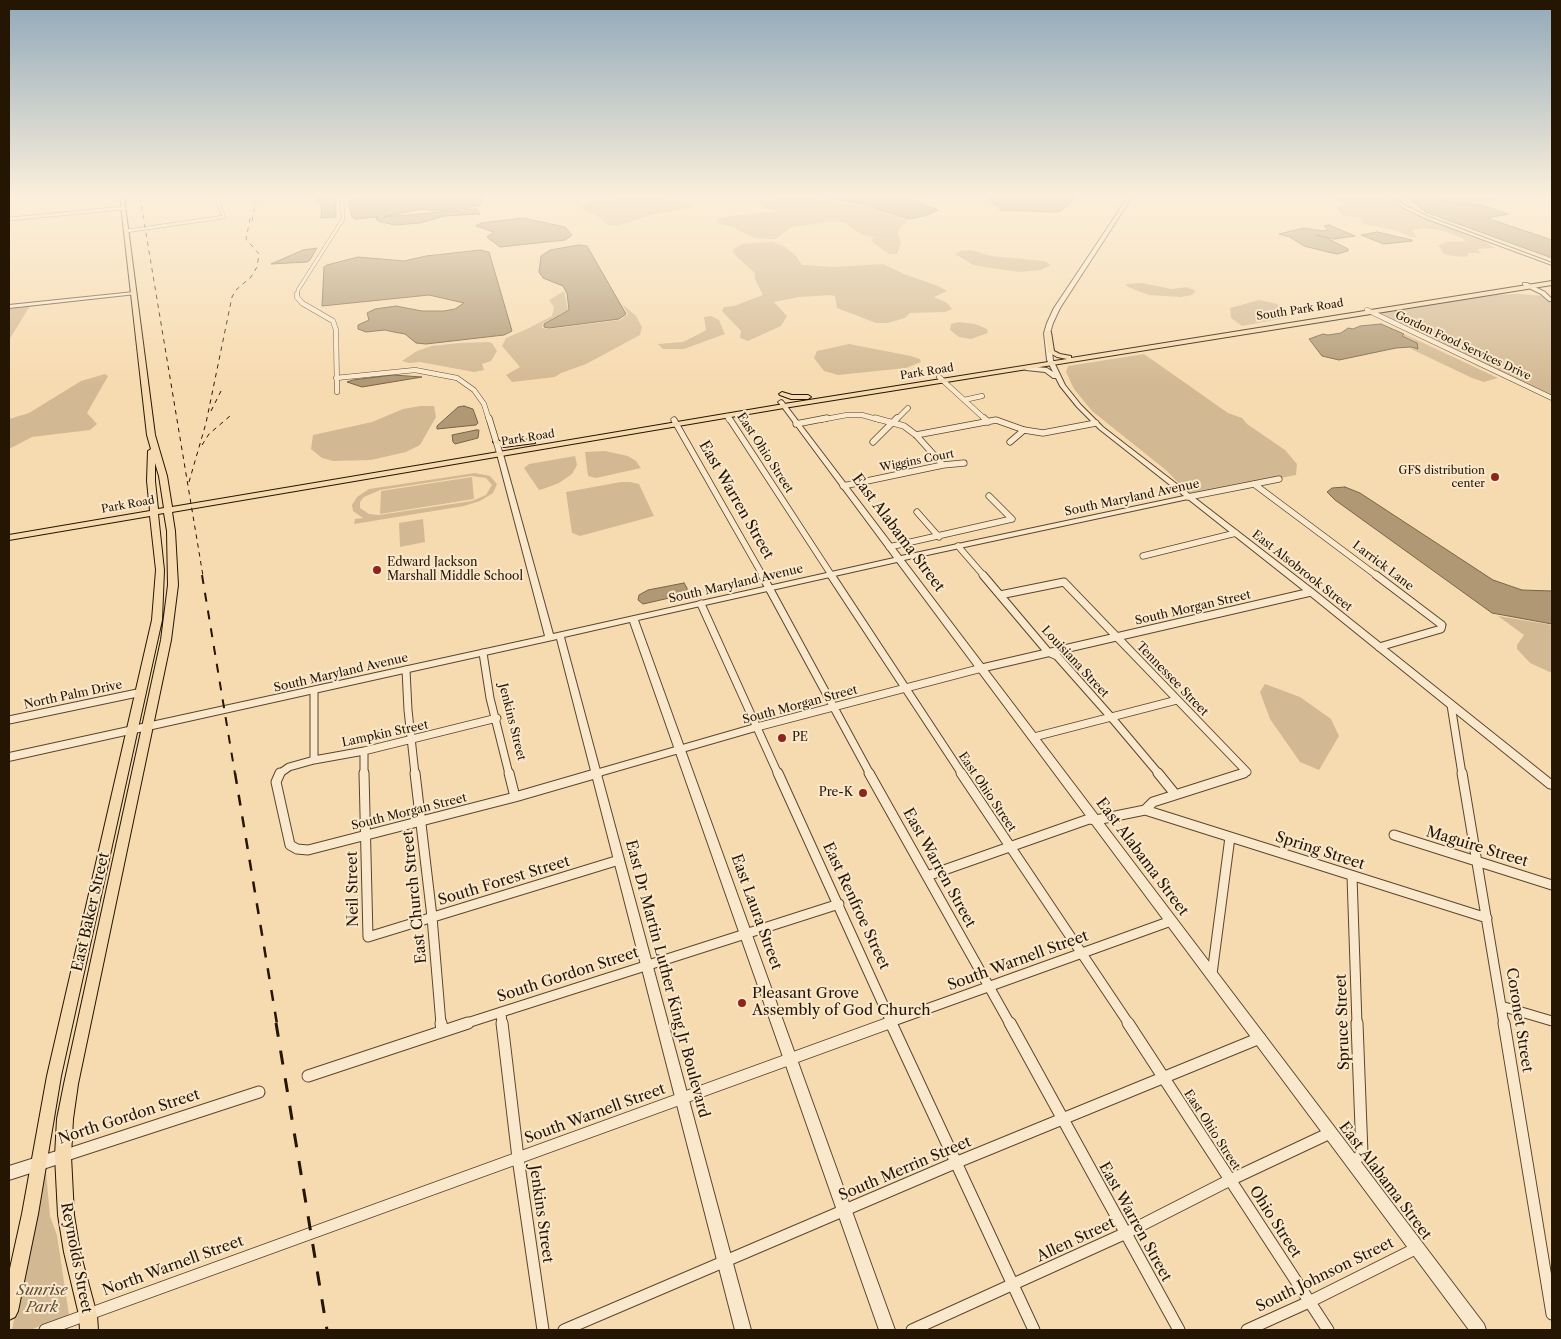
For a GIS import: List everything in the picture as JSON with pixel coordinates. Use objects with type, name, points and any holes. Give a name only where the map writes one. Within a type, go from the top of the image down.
[{"type":"main road","points":[[130,259],[153,446],[151,474],[161,509]]},
{"type":"main road","name":"South Park Road","points":[[1068,359],[1107,350],[1370,311],[1552,281]]},
{"type":"main road","name":"South Park Road","points":[[1418,303],[1490,293],[1527,285]]},
{"type":"main road","name":"South Park Road","points":[[1050,362],[1350,316],[1370,311]]},
{"type":"main road","points":[[1047,333],[1051,352],[1068,359]]},
{"type":"main road","points":[[1040,361],[1046,358],[1044,338],[1047,333]]},
{"type":"main road","points":[[989,371],[1039,364],[1107,350]]},
{"type":"main road","name":"Park Road","points":[[570,436],[727,416],[791,397],[814,397],[941,379],[1040,361],[1050,362]]},
{"type":"main road","name":"Park Road","points":[[989,371],[1026,368],[1050,362]]},
{"type":"main road","name":"Park Road","points":[[9,537],[498,448],[675,422],[782,401],[941,379]]},
{"type":"main road","points":[[782,401],[791,403],[842,393]]},
{"type":"main road","points":[[498,448],[514,448],[570,436]]},
{"type":"main road","points":[[498,448],[504,445],[570,436]]},
{"type":"main road","points":[[153,446],[163,476],[161,509]]},
{"type":"main road","name":"Park Road","points":[[9,530],[161,509],[420,467],[498,448]]},
{"type":"main road","name":"East Baker Street","points":[[62,1156],[71,1084],[170,616],[173,585],[171,559],[166,554],[161,509]]},
{"type":"main road","name":"East Baker Street","points":[[9,1311],[30,1214],[64,1031],[156,627],[161,588],[161,509]]},
{"type":"main road","name":"Reynolds Street","points":[[62,1156],[66,1215],[72,1252],[89,1322]]},
{"type":"street","points":[[318,259],[298,290],[298,298],[302,303],[333,322],[336,330],[337,392]]},
{"type":"street","points":[[1050,362],[1047,333],[1057,308],[1089,259]]},
{"type":"street","points":[[1540,259],[1552,264]]},
{"type":"street","points":[[1527,285],[1552,300]]},
{"type":"street","points":[[9,307],[134,293]]},
{"type":"street","name":"Gordon Food Services Drive","points":[[1370,311],[1552,398]]},
{"type":"street","points":[[1062,384],[1057,366],[1068,359]]},
{"type":"street","name":"East Alsobrook Street","points":[[1050,362],[1062,384],[1078,406],[1096,423],[1311,592],[1552,786]]},
{"type":"street","points":[[1026,368],[1047,370],[1062,384]]},
{"type":"street","points":[[336,378],[414,370],[457,378],[474,390],[484,404],[498,448]]},
{"type":"street","points":[[941,379],[988,422]]},
{"type":"street","points":[[964,400],[982,396]]},
{"type":"street","name":"East Alabama Street","points":[[782,401],[796,424],[1034,737],[1478,1330]]},
{"type":"street","points":[[873,442],[908,408]]},
{"type":"street","points":[[796,424],[847,415],[862,415],[904,426],[916,435],[943,465]]},
{"type":"street","name":"East Ohio Street","points":[[727,416],[905,688],[1165,1078],[1230,1180]]},
{"type":"street","points":[[916,435],[996,420],[1024,430],[1043,433],[1096,423]]},
{"type":"street","name":"East Warren Street","points":[[675,422],[759,567],[768,588],[832,707],[990,987],[1179,1330]]},
{"type":"street","points":[[1010,442],[1024,430]]},
{"type":"street","name":"East Dr Martin Luther King Jr Boulevard","points":[[498,448],[596,774],[743,1330]]},
{"type":"street","name":"Wiggins Court","points":[[843,486],[943,465],[964,463]]},
{"type":"street","points":[[1254,484],[1279,479]]},
{"type":"street","name":"South Maryland Avenue","points":[[9,757],[314,691],[898,559],[1254,484]]},
{"type":"street","name":"Larrick Lane","points":[[1254,484],[1442,625],[1441,629],[1379,647]]},
{"type":"street","points":[[889,547],[1012,520],[989,496]]},
{"type":"street","points":[[917,512],[938,537]]},
{"type":"street","points":[[1143,556],[1236,533]]},
{"type":"street","name":"Louisiana Street","points":[[958,546],[1048,652],[1057,656],[1111,717],[1175,794]]},
{"type":"street","name":"Tennessee Street","points":[[1000,595],[1064,582],[1247,772],[1175,794]]},
{"type":"street","name":"South Morgan Street","points":[[297,849],[308,850],[515,797],[832,707],[982,668],[1311,592]]},
{"type":"street","name":"East Renfroe Street","points":[[701,604],[893,1022],[955,1163],[1034,1330]]},
{"type":"street","name":"East Laura Street","points":[[633,619],[791,1058],[886,1330]]},
{"type":"street","name":"Jenkins Street","points":[[483,653],[490,698],[497,718],[515,797]]},
{"type":"street","name":"East Church Street","points":[[406,670],[442,1031]]},
{"type":"street","points":[[314,691],[314,760]]},
{"type":"street","name":"North Palm Drive","points":[[9,720],[142,692]]},
{"type":"street","points":[[1034,737],[1177,700]]},
{"type":"street","name":"Coronet Street","points":[[1451,705],[1552,1314]]},
{"type":"street","name":"Lampkin Street","points":[[297,849],[290,845],[276,782],[279,774],[289,767],[412,740],[497,718]]},
{"type":"street","name":"Neil Street","points":[[364,751],[368,937]]},
{"type":"street","points":[[927,876],[1089,819],[1096,820],[1145,810],[1153,802],[1175,794]]},
{"type":"street","points":[[115,808],[131,804]]},
{"type":"street","name":"Spring Street","points":[[1145,810],[1487,918]]},
{"type":"street","name":"Maguire Street","points":[[1394,835],[1552,885]]},
{"type":"street","points":[[1212,974],[1230,837]]},
{"type":"street","name":"South Forest Street","points":[[368,937],[619,860]]},
{"type":"street","name":"Spruce Street","points":[[1352,876],[1362,1154],[1353,1162]]},
{"type":"street","name":"South Gordon Street","points":[[308,1076],[838,904]]},
{"type":"street","points":[[90,916],[108,912]]},
{"type":"street","name":"South Warnell Street","points":[[311,1233],[1172,921]]},
{"type":"street","points":[[1501,1006],[1552,1021]]},
{"type":"street","name":"Jenkins Street","points":[[501,1012],[518,1158],[543,1330]]},
{"type":"street","points":[[64,1031],[84,1025]]},
{"type":"street","name":"South Merrin Street","points":[[564,1330],[955,1163],[1260,1038]]},
{"type":"street","name":"North Gordon Street","points":[[9,1173],[259,1092]]},
{"type":"street","name":"Allen Street","points":[[912,1330],[1126,1233],[1230,1180],[1330,1133]]},
{"type":"street","name":"Ohio Street","points":[[1230,1180],[1328,1330]]},
{"type":"street","name":"North Warnell Street","points":[[45,1330],[89,1322],[311,1233]]},
{"type":"street","name":"South Johnson Street","points":[[1246,1330],[1309,1302],[1417,1248]]},
{"type":"green space","points":[[740,259],[798,259],[802,265],[833,267],[883,264],[947,291],[934,297],[947,303],[952,309],[945,312],[910,313],[905,318],[888,323],[876,323],[837,308],[835,296],[799,297],[774,302],[787,316],[781,326],[748,341],[740,338],[741,331],[722,311],[724,307],[734,306],[763,295],[755,279],[755,273]]},
{"type":"green space","points":[[964,259],[1028,259],[1044,261],[1051,265],[1041,270],[1020,272],[973,265]]},
{"type":"green space","points":[[1142,283],[1172,289],[1187,287],[1196,291],[1192,295],[1181,297],[1149,295],[1125,284]]},
{"type":"green space","points":[[564,291],[568,310],[542,324],[542,328],[549,329],[620,320],[628,314],[622,304],[636,316],[642,327],[640,335],[586,364],[555,377],[512,382],[506,375],[520,367],[502,346],[506,338],[552,316],[554,307],[549,300]]},
{"type":"green space","points":[[1519,294],[1545,296],[1552,301],[1552,395],[1377,312],[1484,295]]},
{"type":"green space","points":[[1259,300],[1277,304],[1290,317],[1242,326],[1231,318],[1230,308]]},
{"type":"green space","points":[[30,306],[9,340],[9,309]]},
{"type":"green space","points":[[711,316],[719,320],[725,334],[684,349],[663,349],[658,344],[683,342],[699,334],[706,330],[704,317]]},
{"type":"green space","points":[[959,322],[975,324],[987,329],[988,333],[971,339],[959,337],[950,330],[951,324]]},
{"type":"green space","points":[[1404,334],[1498,378],[1484,382],[1472,378],[1409,348],[1418,349],[1414,341],[1401,335]]},
{"type":"green space","points":[[492,343],[497,351],[491,361],[482,364],[484,370],[474,372],[420,362],[409,363],[402,361],[417,351],[431,346]]},
{"type":"green space","points":[[849,344],[911,356],[920,359],[921,362],[906,368],[838,375],[824,371],[814,358],[817,351]]},
{"type":"green space","points":[[1144,354],[1228,413],[1242,418],[1247,424],[1285,450],[1297,464],[1296,475],[1190,495],[1167,471],[1092,411],[1074,389],[1066,372],[1068,366]]},
{"type":"green space","points":[[105,374],[108,376],[87,413],[97,424],[90,430],[32,437],[9,449],[9,419],[29,413],[81,381]]},
{"type":"green space","points":[[434,406],[436,417],[420,445],[406,452],[371,460],[333,461],[322,458],[311,449],[313,435],[372,422],[403,409]]},
{"type":"green space","points":[[605,451],[628,456],[636,461],[641,468],[596,478],[588,476],[585,452]]},
{"type":"green space","points":[[575,456],[577,465],[572,474],[559,483],[539,490],[524,468],[529,464]]},
{"type":"green space","points":[[475,473],[490,476],[497,484],[493,493],[480,501],[464,506],[354,524],[355,519],[363,518],[353,511],[352,505],[357,497],[369,489]],"holes":[[[471,476],[486,478],[492,485],[486,495],[472,501],[379,515],[369,514],[360,508],[360,502],[364,497],[380,490]]]},
{"type":"green space","points":[[472,477],[474,499],[380,514],[381,491]]},
{"type":"green space","points":[[621,482],[639,484],[654,516],[580,536],[572,533],[566,492]]},
{"type":"green space","points":[[423,519],[425,542],[400,547],[399,523]]},
{"type":"green space","points":[[1498,616],[1552,625],[1552,673],[1530,663],[1517,649],[1517,645],[1524,635]]},
{"type":"green space","points":[[1265,684],[1300,697],[1331,719],[1339,736],[1319,770],[1300,762],[1270,719],[1260,692]]},
{"type":"green space","name":"Sunrise Park","points":[[46,1172],[50,1216],[57,1235],[69,1315],[30,1330],[12,1330],[43,1174]]},
{"type":"shaded area","points":[[281,259],[310,259],[307,262],[271,264]]},
{"type":"shaded area","points":[[348,259],[404,261],[491,259],[512,331],[504,335],[426,344],[416,343],[405,334],[385,330],[366,332],[358,329],[358,325],[369,320],[367,313],[375,309],[396,306],[422,311],[444,311],[455,309],[464,303],[429,295],[322,306],[324,267],[327,265]]},
{"type":"shaded area","points":[[541,259],[595,259],[626,314],[619,319],[549,328],[544,327],[544,324],[569,310],[567,293],[563,286],[543,278],[539,272]]},
{"type":"shaded area","points":[[1381,324],[1404,334],[1402,336],[1417,343],[1418,349],[1411,347],[1396,348],[1339,360],[1322,356],[1309,339],[1323,334],[1341,333],[1348,328],[1353,329],[1360,326]]},
{"type":"shaded area","points":[[393,375],[422,377],[362,387],[347,382],[353,380]]},
{"type":"shaded area","points":[[464,406],[473,409],[478,423],[476,425],[437,429],[437,426],[458,407]]},
{"type":"shaded area","points":[[479,430],[478,438],[455,444],[453,442],[452,435]]},
{"type":"shaded area","points":[[1345,487],[1360,493],[1493,580],[1522,590],[1552,591],[1552,624],[1492,613],[1335,500],[1327,492],[1332,488]]},
{"type":"shaded area","points":[[684,583],[687,588],[687,594],[643,604],[638,600],[639,595],[648,590]]},
{"type":"railway","points":[[150,259],[203,576]]},
{"type":"railway","points":[[189,482],[206,423],[232,297],[236,290],[251,277],[257,267],[258,259]]},
{"type":"railway","points":[[211,411],[221,391]]},
{"type":"railway","points":[[202,445],[209,434],[230,416]]},
{"type":"railway","points":[[202,575],[235,774]]},
{"type":"railway","points":[[235,773],[277,1024]]},
{"type":"railway","points":[[276,1023],[327,1330]]},
{"type":"place","name":"GFS distribution center","points":[[1495,477]]},
{"type":"place","name":"Edward Jackson Marshall Middle School","points":[[377,570]]},
{"type":"place","name":"PE","points":[[782,738]]},
{"type":"place","name":"Pre-K","points":[[863,793]]},
{"type":"place","name":"Pleasant Grove Assembly of God Church","points":[[742,1003]]}]
